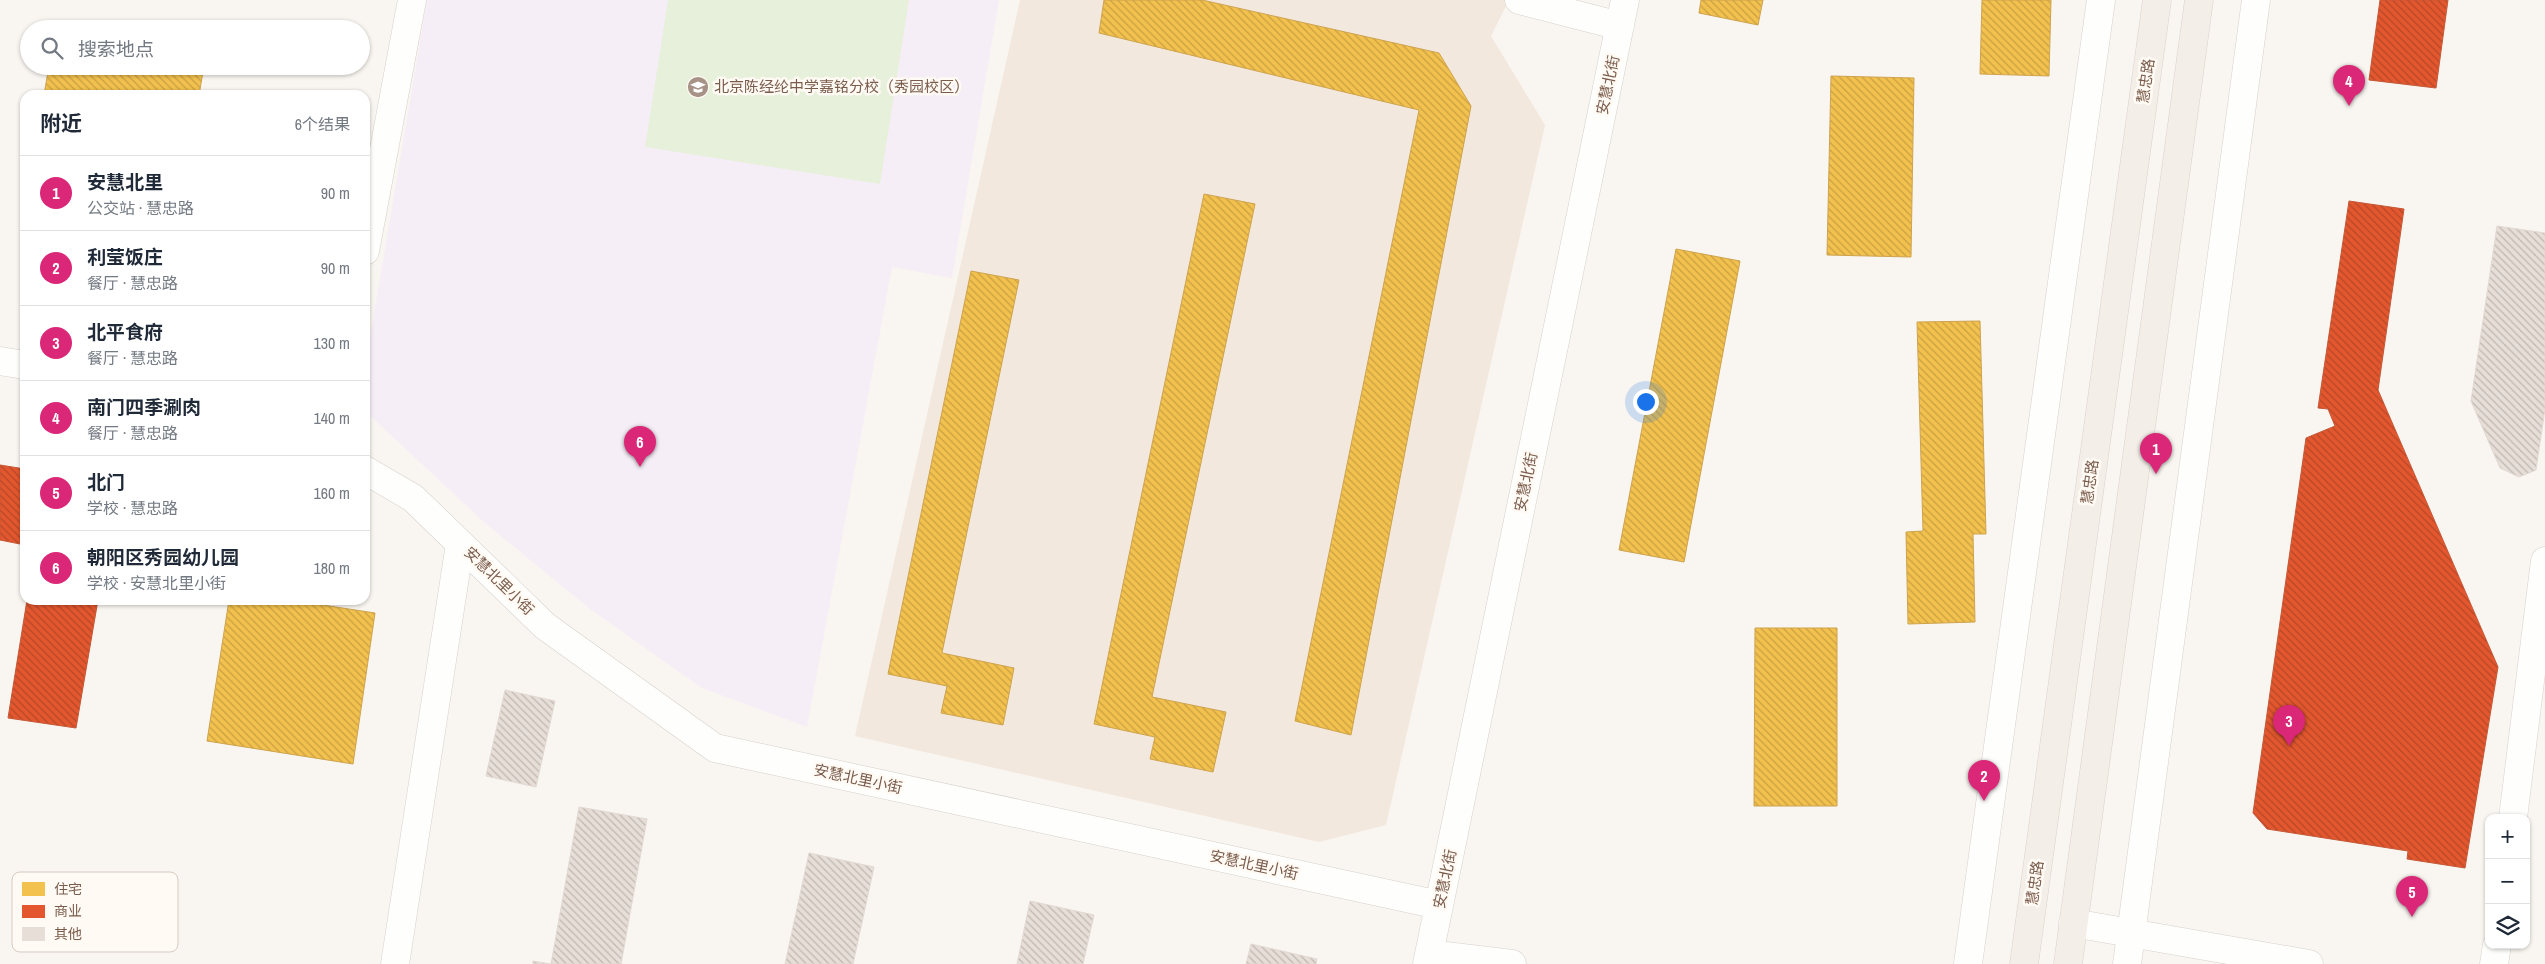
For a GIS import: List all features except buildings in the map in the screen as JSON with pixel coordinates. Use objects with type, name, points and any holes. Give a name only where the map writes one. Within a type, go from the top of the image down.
[{"type":"main road","name":"慧忠路","points":[[2024,964],[2157,0]]},
{"type":"main road","points":[[2068,964],[2199,0]]},
{"type":"street","points":[[370,224],[412,0]]},
{"type":"street","points":[[1519,0],[1623,13]]},
{"type":"street","points":[[1968,964],[2101,0]]},
{"type":"street","points":[[2127,964],[2256,0]]},
{"type":"street","name":"安慧北街","points":[[1428,959],[1623,13]]},
{"type":"street","points":[[0,361],[20,364]]},
{"type":"street","name":"安慧北里小街","points":[[370,473],[413,498],[545,626],[715,748],[1439,905]]},
{"type":"street","points":[[395,964],[460,544]]},
{"type":"street","points":[[2513,814],[2545,561]]},
{"type":"street","points":[[2073,923],[2309,964]]},
{"type":"street","points":[[2494,964],[2496,949]]},
{"type":"street","points":[[1428,959],[1512,964]]},
{"type":"shaded area","points":[[427,0],[999,0],[952,278],[892,267],[807,727],[702,688],[590,609],[485,523],[370,416],[370,337]]},
{"type":"shaded area","points":[[1020,0],[1509,0],[1491,36],[1545,125],[1386,825],[1319,842],[855,736]]},
{"type":"green space","points":[[668,0],[909,0],[880,184],[645,147]]},
{"type":"place","name":"北京陈经纶中学嘉铭分校（秀园校区）","points":[[698,87]]},
{"type":"place","name":"南门四季涮肉","points":[[2349,106]]},
{"type":"place","name":"朝阳区秀园幼儿园","points":[[640,467]]},
{"type":"place","name":"安慧北里","points":[[2156,474]]},
{"type":"place","name":"北平食府","points":[[2289,746]]},
{"type":"place","name":"利莹饭庄","points":[[1984,801]]},
{"type":"place","name":"北门","points":[[2412,917]]}]
